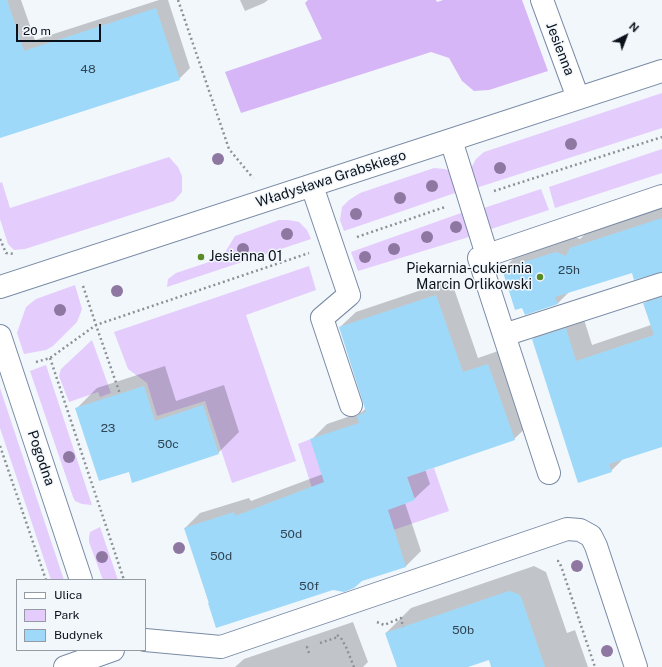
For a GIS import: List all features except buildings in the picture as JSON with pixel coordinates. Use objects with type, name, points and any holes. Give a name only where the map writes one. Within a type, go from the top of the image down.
[{"type":"street","name":"Jesienna","points":[[542,0],[578,98]]},
{"type":"street","name":"Władysława Grabskiego","points":[[0,287],[662,71]]},
{"type":"street","points":[[451,140],[487,255]]},
{"type":"street","points":[[312,186],[349,295],[322,318],[350,405]]},
{"type":"street","points":[[549,473],[479,258],[662,196]]},
{"type":"street","points":[[504,335],[662,284]]},
{"type":"street","name":"Pogodna","points":[[0,336],[81,579]]},
{"type":"street","points":[[146,640],[221,647],[567,529],[580,530],[591,536],[596,546],[636,667]]},
{"type":"street","points":[[65,667],[108,655]]},
{"type":"path","points":[[178,0],[229,149],[254,179]]},
{"type":"path","points":[[8,358],[26,365],[50,358],[96,325],[120,394]]},
{"type":"path","points":[[50,358],[124,579]]},
{"type":"path","points":[[0,446],[46,579]]},
{"type":"path","points":[[552,560],[558,561],[561,566],[595,667]]},
{"type":"path","points":[[384,625],[401,618],[403,626]]},
{"type":"path","points":[[333,633],[339,637],[346,647],[354,667]]},
{"type":"path","points":[[309,653],[307,647],[339,637]]},
{"type":"green space","points":[[662,93],[662,128],[476,188],[471,175],[471,168],[476,159],[484,152]]},
{"type":"green space","points":[[662,149],[662,173],[555,208],[549,187]]},
{"type":"green space","points":[[169,157],[178,167],[182,176],[182,192],[174,201],[25,249],[14,250],[8,244],[0,219],[0,183],[2,182],[10,208]]},
{"type":"green space","points":[[434,168],[450,171],[458,192],[344,231],[340,220],[342,207],[349,200],[360,193]]},
{"type":"green space","points":[[541,189],[549,210],[488,230],[481,209]]},
{"type":"green space","points":[[464,212],[472,236],[358,271],[351,252]]},
{"type":"green space","points":[[279,220],[299,222],[307,230],[311,239],[167,287],[168,279],[176,273],[209,262],[224,254],[235,236]]},
{"type":"green space","points":[[309,266],[316,290],[246,315],[296,461],[232,483],[205,401],[157,416],[147,383],[128,369],[114,332]]},
{"type":"green space","points":[[75,285],[82,309],[77,322],[53,346],[46,350],[24,354],[17,333],[26,307],[36,299]]},
{"type":"green space","points":[[92,340],[111,393],[100,397],[98,392],[69,402],[59,376],[61,369]]},
{"type":"green space","points":[[46,365],[92,505],[82,504],[75,501],[73,497],[30,371]]},
{"type":"green space","points":[[0,388],[64,579],[51,579],[0,428]]},
{"type":"green space","points":[[311,439],[339,526],[415,500],[407,477],[434,468],[449,511],[332,551],[298,444]]},
{"type":"green space","points":[[100,527],[118,579],[103,579],[89,542],[90,532]]},
{"type":"shaded area","points":[[308,0],[436,0],[437,2],[443,0],[522,0],[548,71],[489,90],[474,91],[462,81],[449,58],[431,52],[241,113],[225,72],[322,39],[305,3]]},
{"type":"place","name":"Jesienna 01","points":[[201,257]]},
{"type":"place","name":"Piekarnia-cukiernia Marcin Orlikowski","points":[[540,277]]}]
